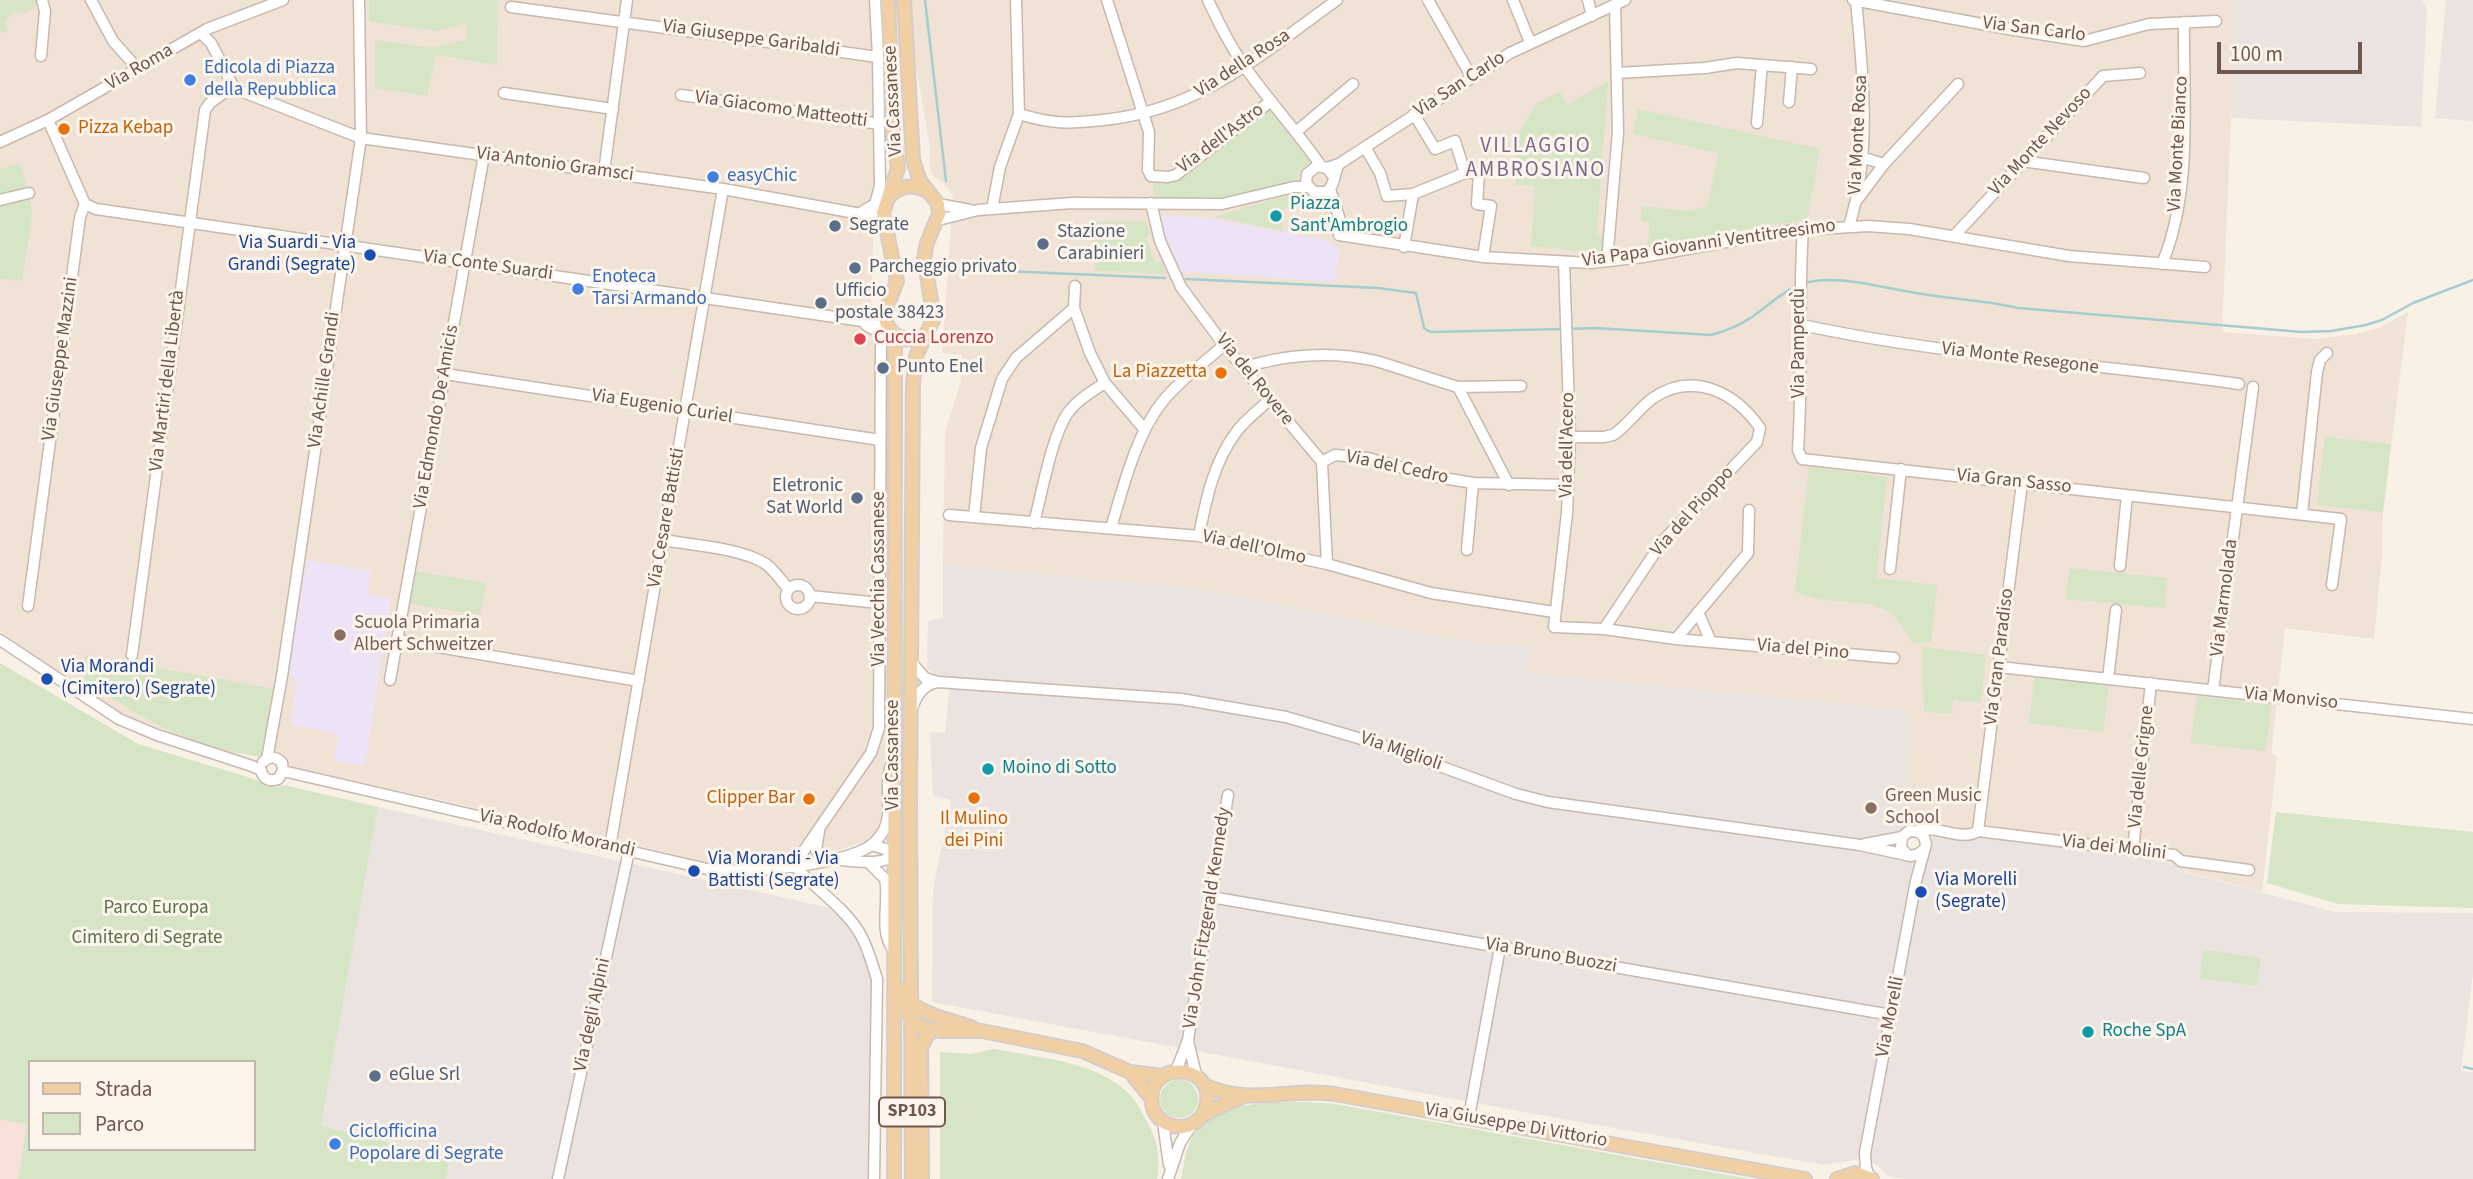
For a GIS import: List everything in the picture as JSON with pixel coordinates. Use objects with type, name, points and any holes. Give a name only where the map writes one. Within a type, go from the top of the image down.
[{"type":"main road","name":"Via Cassanese","points":[[888,0],[893,130],[898,168],[885,204],[897,281],[884,315],[895,338],[894,1152],[891,1179]]},
{"type":"main road","name":"Via Cassanese","points":[[904,0],[912,157],[925,190],[938,204],[938,220],[924,251],[924,267],[934,312],[932,324],[918,349],[913,371],[910,841],[912,1179]]},
{"type":"main road","points":[[885,204],[897,189],[913,186],[925,190]]},
{"type":"main road","points":[[891,331],[905,340],[916,340],[925,336]]},
{"type":"main road","points":[[910,841],[894,856],[903,869],[906,899],[911,907]]},
{"type":"main road","points":[[894,951],[900,965],[901,1003],[911,1018],[922,1027],[933,1030],[982,1031]]},
{"type":"main road","points":[[911,1003],[927,1014],[982,1031],[1082,1051],[1130,1072],[1162,1076],[1176,1071]]},
{"type":"main road","points":[[894,1037],[900,1027],[911,1018],[927,1014]]},
{"type":"main road","points":[[922,1179],[921,1047],[933,1030]]},
{"type":"main road","name":"Via Giuseppe Di Vittorio","points":[[1176,1071],[1184,1071],[1222,1092],[1242,1097],[1323,1093],[1805,1179]]},
{"type":"main road","points":[[1130,1072],[1151,1098]]},
{"type":"main road","points":[[1162,1076],[1155,1085],[1151,1098],[1153,1110],[1163,1122],[1180,1127],[1194,1124]]},
{"type":"main road","points":[[1200,1080],[1208,1102],[1203,1114]]},
{"type":"main road","name":"Via Giuseppe Di Vittorio","points":[[1194,1124],[1203,1114],[1242,1097]]},
{"type":"main road","points":[[912,1110],[922,1133]]},
{"type":"main road","points":[[1839,1177],[1858,1174],[1871,1178]]},
{"type":"street","points":[[41,56],[45,11],[42,0]]},
{"type":"street","points":[[91,0],[113,41],[138,69]]},
{"type":"street","name":"Via Roma","points":[[0,142],[48,120],[187,40],[283,0]]},
{"type":"street","name":"Via Achille Grandi","points":[[264,764],[284,662],[360,138],[359,0]]},
{"type":"street","points":[[604,172],[627,0]]},
{"type":"street","points":[[849,211],[869,209],[879,197],[880,124],[875,0]]},
{"type":"street","points":[[992,209],[1000,167],[1019,114],[1016,0]]},
{"type":"street","points":[[1107,0],[1144,114]]},
{"type":"street","points":[[1208,0],[1244,66],[1297,131],[1323,170],[1329,194],[1314,192],[1307,183]]},
{"type":"street","name":"Via della Rosa","points":[[1019,114],[1049,123],[1076,123],[1144,114],[1193,97],[1244,66],[1337,0]]},
{"type":"street","points":[[1428,0],[1471,76]]},
{"type":"street","points":[[1513,0],[1530,42]]},
{"type":"street","points":[[1588,0],[1592,16]]},
{"type":"street","name":"Via San Carlo","points":[[1323,170],[1339,163],[1471,76],[1530,42],[1625,0]]},
{"type":"street","name":"Via San Carlo","points":[[1854,0],[2084,41],[2148,24],[2216,21]]},
{"type":"street","name":"Via Monte Rosa","points":[[1849,226],[1857,200],[1865,93],[1854,0]]},
{"type":"street","points":[[1607,261],[1618,132],[1615,5]]},
{"type":"street","name":"Via Giuseppe Garibaldi","points":[[511,7],[878,57]]},
{"type":"street","name":"Via Monte Bianco","points":[[2162,264],[2172,236],[2181,176],[2183,22]]},
{"type":"street","points":[[201,33],[214,48],[233,86]]},
{"type":"street","points":[[187,40],[214,48]]},
{"type":"street","points":[[1618,73],[1705,68],[1737,62],[1811,69]]},
{"type":"street","points":[[1757,123],[1762,65]]},
{"type":"street","points":[[1789,102],[1792,67]]},
{"type":"street","name":"Via Monte Nevoso","points":[[1954,236],[2103,76],[2140,73]]},
{"type":"street","points":[[1297,131],[1353,84]]},
{"type":"street","points":[[1857,200],[1884,164],[1958,84]]},
{"type":"street","name":"Via Antonio Gramsci","points":[[233,86],[240,92],[360,138],[723,189],[867,215],[885,204]]},
{"type":"street","name":"Via Martiri della Libertà","points":[[132,655],[205,108],[233,86]]},
{"type":"street","points":[[504,93],[612,109]]},
{"type":"street","name":"Via Giacomo Matteotti","points":[[681,95],[880,124]]},
{"type":"street","name":"Via dell'Astro","points":[[1144,114],[1150,144],[1149,174],[1168,177],[1183,170],[1271,101]]},
{"type":"street","points":[[1414,114],[1435,149],[1455,141],[1465,173]]},
{"type":"street","points":[[48,120],[85,204]]},
{"type":"street","points":[[1364,147],[1380,173],[1387,196],[1413,194],[1465,173],[1479,173],[1477,204],[1491,206],[1483,257]]},
{"type":"street","name":"Via Edmondo De Amicis","points":[[390,680],[484,155]]},
{"type":"street","points":[[1861,157],[1884,164]]},
{"type":"street","points":[[2022,161],[2144,178]]},
{"type":"street","points":[[938,220],[992,209],[1072,203],[1222,204],[1307,183],[1323,170]]},
{"type":"street","name":"Via Cesare Battisti","points":[[610,846],[723,189]]},
{"type":"street","points":[[0,200],[29,193]]},
{"type":"street","name":"Via Papa Giovanni Ventitreesimo","points":[[1329,194],[1340,220],[1339,235],[1483,257],[1564,262],[1607,261],[1803,229],[1849,226],[1897,228],[2069,256],[2205,267]]},
{"type":"street","points":[[1404,247],[1413,194]]},
{"type":"street","name":"Via del Rovere","points":[[1151,203],[1160,241],[1181,287],[1224,345],[1322,462]]},
{"type":"street","name":"Via Conte Suardi","points":[[85,204],[96,209],[878,324],[891,331]]},
{"type":"street","name":"Via Giuseppe Mazzini","points":[[28,606],[80,217],[85,204]]},
{"type":"street","points":[[938,204],[978,211]]},
{"type":"street","name":"Via Pamperdù","points":[[1800,457],[1800,279],[1803,229]]},
{"type":"street","name":"Via dell'Acero","points":[[1554,627],[1567,513],[1570,437],[1564,262]]},
{"type":"street","points":[[1075,286],[1074,309],[1084,340],[1105,383],[1145,430]]},
{"type":"street","points":[[974,517],[981,448],[1002,379],[1016,358],[1074,309]]},
{"type":"street","name":"Via Vecchia Cassanese","points":[[794,865],[871,754],[879,728],[881,338],[874,329],[850,321]]},
{"type":"street","name":"Via Monte Resegone","points":[[1802,325],[1837,334],[1911,346],[2239,384]]},
{"type":"street","points":[[1111,528],[1145,430],[1163,401],[1224,345]]},
{"type":"street","points":[[2302,514],[2317,372],[2320,360],[2327,353]]},
{"type":"street","points":[[1243,368],[1262,361],[1291,356],[1359,358],[1458,387],[1521,386]]},
{"type":"street","name":"Via Eugenio Curiel","points":[[445,374],[880,440]]},
{"type":"street","points":[[1034,523],[1064,420],[1078,402],[1105,383]]},
{"type":"street","name":"Via del Pioppo","points":[[1570,437],[1604,438],[1613,435],[1654,398],[1669,389],[1690,385],[1706,387],[1729,397],[1758,426],[1760,433],[1757,442],[1662,542],[1604,629]]},
{"type":"street","points":[[1458,387],[1509,485]]},
{"type":"street","points":[[2237,507],[2253,387]]},
{"type":"street","points":[[1199,536],[1208,495],[1224,453],[1236,432],[1269,400]]},
{"type":"street","name":"Via del Cedro","points":[[1322,462],[1335,455],[1368,458],[1431,476],[1473,483],[1568,485]]},
{"type":"street","name":"Via Gran Sasso","points":[[1800,457],[1805,460],[2341,519],[2332,584]]},
{"type":"street","points":[[1322,462],[1326,564]]},
{"type":"street","points":[[1890,569],[1901,469]]},
{"type":"street","name":"Via del Cedro","points":[[1467,550],[1473,483]]},
{"type":"street","name":"Via Gran Paradiso","points":[[1979,831],[2022,483]]},
{"type":"street","points":[[2120,566],[2127,495]]},
{"type":"street","name":"Via Marmolada","points":[[2213,690],[2237,507]]},
{"type":"street","points":[[1675,639],[1748,553],[1749,510]]},
{"type":"street","name":"Via dell'Olmo","points":[[948,515],[1199,536],[1326,564],[1431,593],[1554,612]]},
{"type":"street","points":[[663,540],[742,554],[759,561],[774,572],[788,589]]},
{"type":"street","points":[[794,585],[806,587],[810,596],[805,606],[794,608],[786,600],[788,589],[794,585]]},
{"type":"street","points":[[810,596],[880,603]]},
{"type":"street","points":[[2108,679],[2116,610]]},
{"type":"street","points":[[1698,612],[1711,642]]},
{"type":"street","name":"Via del Pino","points":[[1554,627],[1604,629],[1675,639],[1894,658]]},
{"type":"street","points":[[397,640],[639,681]]},
{"type":"street","name":"Via Rodolfo Morandi","points":[[4,643],[119,719],[157,735],[232,759],[264,764],[278,760],[283,765],[279,778],[271,780],[264,776],[264,764]]},
{"type":"street","points":[[912,663],[925,678],[938,682]]},
{"type":"street","name":"Via Monviso","points":[[1999,667],[2473,719]]},
{"type":"street","points":[[912,713],[920,692],[928,684],[938,682]]},
{"type":"street","name":"Via Miglioli","points":[[938,682],[1181,699],[1277,716],[1318,725],[1382,745],[1542,801],[1860,845],[1909,855]]},
{"type":"street","name":"Via delle Grigne","points":[[2133,850],[2151,683]]},
{"type":"street","points":[[894,759],[887,777],[886,823],[872,845],[885,849],[894,856]]},
{"type":"street","name":"Via Rodolfo Morandi","points":[[283,771],[716,870],[750,871],[827,860],[859,852],[872,845]]},
{"type":"street","name":"Via John Fitzgerald Kennedy","points":[[1176,1071],[1188,1040],[1228,795]]},
{"type":"street","points":[[820,824],[817,850],[827,860]]},
{"type":"street","points":[[1860,845],[1902,837],[1909,831],[1930,828],[1972,835],[1979,831]]},
{"type":"street","points":[[1917,831],[1922,834],[1925,847]]},
{"type":"street","points":[[1902,837],[1901,848],[1909,855],[1919,855],[1935,835],[1948,831]]},
{"type":"street","name":"Via dei Molini","points":[[1979,831],[2174,855],[2181,861],[2249,870]]},
{"type":"street","name":"Via Morelli","points":[[1871,1178],[1866,1168],[1865,1153],[1916,881],[1925,847]]},
{"type":"street","name":"Via degli Alpini","points":[[558,1179],[629,851]]},
{"type":"street","name":"Via Morelli","points":[[1909,855],[1916,868],[1916,881]]},
{"type":"street","name":"Via Rodolfo Morandi","points":[[827,860],[869,863],[885,861],[894,856]]},
{"type":"street","points":[[869,863],[885,879],[886,933],[888,943],[894,951]]},
{"type":"street","points":[[794,865],[809,883],[853,923],[868,950],[877,979],[874,1179]]},
{"type":"street","name":"Via Bruno Buozzi","points":[[1211,897],[1891,1014]]},
{"type":"street","points":[[1469,1117],[1500,947]]},
{"type":"street","name":"Via John Fitzgerald Kennedy","points":[[1188,1040],[1200,1080]]},
{"type":"street","points":[[1163,1122],[1169,1174]]},
{"type":"street","points":[[1169,1174],[1180,1143],[1194,1124]]},
{"type":"street","name":"Via Morelli","points":[[1839,1177],[1858,1167],[1865,1153]]},
{"type":"shaded area","points":[[0,0],[879,0],[886,182],[874,214],[871,301],[889,343],[888,736],[878,831],[867,841],[845,848],[772,862],[738,866],[706,862],[289,766],[262,757],[227,752],[121,713],[0,631]]},
{"type":"shaded area","points":[[910,0],[2236,0],[2222,332],[2316,339],[2379,328],[2408,312],[2383,512],[2374,639],[2285,628],[2271,754],[2277,756],[2262,892],[2184,871],[1937,828],[1906,827],[1909,727],[1907,710],[1528,673],[1532,647],[1468,642],[1202,589],[943,565],[945,433],[961,381],[962,355],[942,353],[953,196],[943,182],[933,176],[930,169],[930,147],[911,38]]},
{"type":"shaded area","points":[[2236,0],[2421,0],[2427,8],[2421,127],[2231,118]]},
{"type":"shaded area","points":[[2446,0],[2473,0],[2473,121],[2435,118]]},
{"type":"shaded area","points":[[1164,215],[1214,219],[1328,241],[1340,248],[1335,282],[1180,271],[1162,227],[1160,218]]},
{"type":"shaded area","name":"Scuola Primaria Albert Schweitzer","points":[[307,560],[371,570],[367,594],[391,598],[365,766],[334,761],[338,734],[291,724],[296,683],[288,672]]},
{"type":"shaded area","points":[[943,565],[1202,589],[1468,642],[1532,647],[1528,673],[1907,710],[1909,727],[1906,827],[1897,832],[1896,845],[1899,855],[1929,847],[1931,838],[1948,831],[2172,861],[2184,872],[2335,912],[2473,913],[2473,972],[2461,1071],[2473,1072],[2473,1179],[1904,1179],[1888,1176],[1877,1165],[1864,1160],[1824,1165],[932,1002],[933,889],[951,800],[933,796],[930,732],[945,733],[949,689],[935,688],[936,675],[927,668],[928,621],[943,618]]},
{"type":"shaded area","points":[[378,807],[848,912],[863,930],[873,949],[881,977],[878,1179],[446,1179],[450,1155],[321,1126]]},
{"type":"shaded area","points":[[0,1119],[27,1125],[18,1179],[0,1179]]},
{"type":"green space","points":[[0,0],[37,0],[35,7],[25,13],[13,12],[6,21],[7,34],[0,30]]},
{"type":"green space","points":[[369,0],[498,0],[497,65],[436,55],[427,96],[375,88],[375,40],[433,48],[467,40],[466,23],[437,31],[369,21]]},
{"type":"green space","points":[[1608,81],[1597,233],[1605,237],[1603,249],[1596,258],[1593,252],[1531,246],[1535,186],[1515,185],[1517,137],[1536,104],[1560,92],[1567,105]]},
{"type":"green space","points":[[1268,108],[1310,162],[1300,172],[1297,180],[1220,200],[1154,197],[1153,181],[1168,181]]},
{"type":"green space","points":[[1638,109],[1820,149],[1807,220],[1761,226],[1651,249],[1648,244],[1650,222],[1641,221],[1642,206],[1686,211],[1707,207],[1719,153],[1633,134]]},
{"type":"green space","points":[[20,164],[29,193],[32,215],[22,281],[0,278],[0,169]]},
{"type":"green space","points":[[1304,190],[1312,197],[1327,200],[1333,216],[1326,217],[1324,211],[1315,211],[1312,202],[1283,208],[1283,231],[1214,217]]},
{"type":"green space","points":[[1146,221],[1150,234],[1146,238],[1155,262],[1161,262],[1166,274],[1095,270],[1090,222]]},
{"type":"green space","points":[[2325,437],[2391,444],[2383,512],[2317,505]]},
{"type":"green space","points":[[1809,467],[1887,477],[1876,578],[1937,585],[1931,642],[1914,643],[1892,613],[1870,604],[1817,599],[1795,592]]},
{"type":"green space","points":[[2069,568],[2167,578],[2164,608],[2066,599]]},
{"type":"green space","points":[[412,571],[486,583],[480,615],[406,603]]},
{"type":"green space","points":[[1922,647],[1986,655],[1981,702],[1953,700],[1952,714],[1924,711]]},
{"type":"green space","points":[[85,655],[275,689],[262,757],[190,739],[126,707],[84,679]]},
{"type":"green space","name":"Parco Europa","points":[[0,663],[138,744],[271,786],[284,785],[378,807],[321,1126],[450,1156],[446,1179],[18,1179],[27,1125],[0,1119]]},
{"type":"green space","points":[[2035,676],[2109,685],[2103,732],[2029,723]]},
{"type":"green space","points":[[2197,696],[2271,705],[2266,751],[2191,743]]},
{"type":"green space","points":[[2276,812],[2473,832],[2473,908],[2338,904],[2267,883]]},
{"type":"green space","points":[[2203,950],[2261,958],[2257,986],[2200,978]]},
{"type":"green space","points":[[994,1049],[1081,1066],[1126,1091],[1141,1111],[1155,1140],[1158,1155],[1157,1179],[940,1179],[940,1052],[971,1054]]},
{"type":"green space","points":[[1179,1080],[1192,1086],[1198,1099],[1192,1112],[1179,1118],[1166,1112],[1160,1099],[1166,1086]]},
{"type":"green space","points":[[1305,1102],[1335,1104],[1750,1179],[1181,1179],[1190,1141],[1203,1124],[1215,1116],[1243,1106]]},
{"type":"waterway","points":[[925,0],[946,181]]},
{"type":"waterway","points":[[946,259],[958,269],[1165,278]]},
{"type":"waterway","points":[[1186,279],[1378,288],[1416,293],[1424,328],[1430,332],[1563,329]]},
{"type":"waterway","points":[[1804,283],[1846,281],[2018,308],[2302,332],[2331,331],[2366,325],[2473,280]]},
{"type":"waterway","points":[[1570,329],[1711,335],[1742,323],[1797,286]]},
{"type":"waterway","points":[[2464,1067],[2473,1069]]},
{"type":"place","name":"Edicola di Piazza della Repubblica","points":[[190,80]]},
{"type":"place","name":"Pizza Kebap","points":[[64,129]]},
{"type":"place","name":"easyChic","points":[[713,177]]},
{"type":"place","name":"Piazza Sant'Ambrogio","points":[[1276,216]]},
{"type":"place","name":"Segrate","points":[[835,226]]},
{"type":"place","name":"Stazione Carabinieri","points":[[1043,244]]},
{"type":"place","name":"Via Suardi - Via Grandi (Segrate)","points":[[370,255]]},
{"type":"place","name":"Parcheggio privato","points":[[855,268]]},
{"type":"place","name":"Enoteca Tarsi Armando","points":[[578,289]]},
{"type":"place","name":"Ufficio postale 38423","points":[[821,303]]},
{"type":"place","name":"Cuccia Lorenzo","points":[[860,339]]},
{"type":"place","name":"Punto Enel","points":[[883,368]]},
{"type":"place","name":"La Piazzetta","points":[[1221,373]]},
{"type":"place","name":"Eletronic Sat World","points":[[857,498]]},
{"type":"place","name":"Scuola Primaria Albert Schweitzer","points":[[340,635]]},
{"type":"place","name":"Via Morandi (Cimitero) (Segrate)","points":[[47,679]]},
{"type":"place","name":"Moino di Sotto","points":[[988,769]]},
{"type":"place","name":"Il Mulino dei Pini","points":[[974,798]]},
{"type":"place","name":"Clipper Bar","points":[[809,799]]},
{"type":"place","name":"Green Music School","points":[[1871,808]]},
{"type":"place","name":"Via Morandi - Via Battisti (Segrate)","points":[[694,871]]},
{"type":"place","name":"Via Morelli (Segrate)","points":[[1921,892]]},
{"type":"place","name":"Roche SpA","points":[[2088,1032]]},
{"type":"place","name":"eGlue Srl","points":[[375,1076]]},
{"type":"place","name":"Ciclofficina Popolare di Segrate","points":[[335,1144]]},
{"type":"district","name":"VILLAGGIO AMBROSIANO","points":[[1536,159]]},
{"type":"park label","name":"Cimitero di Segrate","points":[[147,939]]}]
